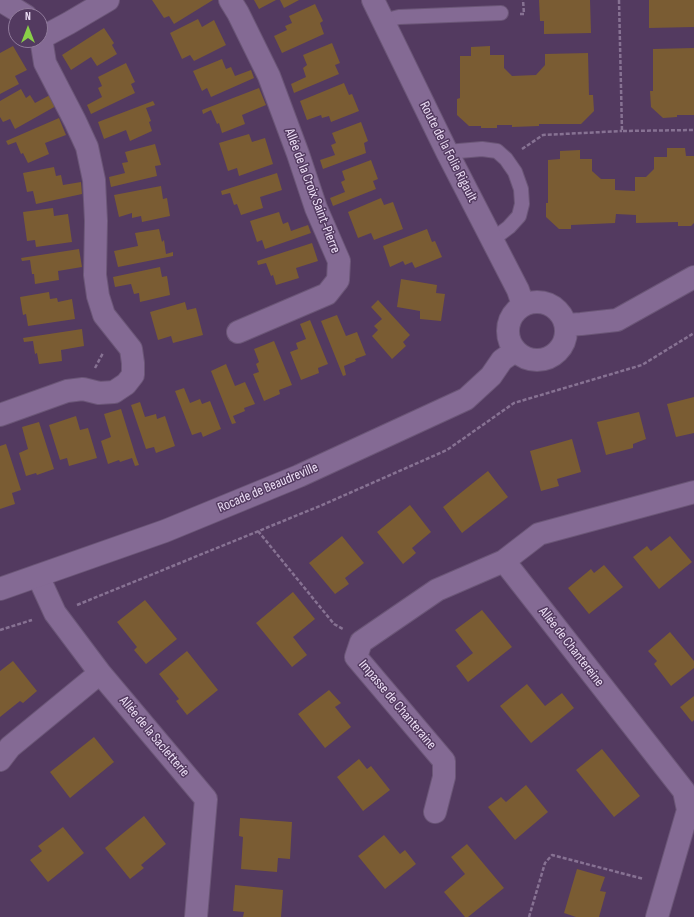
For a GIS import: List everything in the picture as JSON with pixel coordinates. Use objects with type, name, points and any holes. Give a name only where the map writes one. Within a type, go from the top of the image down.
[{"type":"street","points":[[0,0],[13,8]]},
{"type":"street","points":[[48,34],[70,24],[108,0]]},
{"type":"street","name":"Allée de la Croix Saint-Pierre","points":[[230,0],[269,76],[316,208],[339,260],[338,280],[328,294],[238,332]]},
{"type":"street","name":"Route de la Folie Rigault","points":[[373,0],[447,152],[518,290],[523,304]]},
{"type":"street","points":[[0,415],[67,391],[83,389],[99,393],[114,392],[126,384],[133,375],[131,349],[115,331],[104,315],[98,296],[95,275],[96,220],[94,180],[87,147],[45,64],[42,48]]},
{"type":"street","points":[[566,325],[617,320],[694,277]]},
{"type":"street","points":[[532,302],[549,304],[560,313],[566,325],[565,341],[560,350],[552,356],[542,360],[532,360],[523,357],[515,351],[507,335],[507,326],[510,317],[515,310],[523,304],[532,302]]},
{"type":"street","name":"Rocade de Beaudreville","points":[[0,588],[165,531],[292,479],[466,399],[491,376],[502,360],[515,351]]},
{"type":"street","points":[[504,561],[539,534],[694,492]]},
{"type":"street","name":"Impasse de Chanteraine","points":[[436,812],[444,777],[444,761],[356,657],[361,642],[437,590],[504,561]]},
{"type":"street","name":"Allée de Chantereine","points":[[504,561],[684,791],[688,810],[665,885],[657,917]]},
{"type":"street","name":"Allée de la Sacletterie","points":[[38,576],[55,613],[100,673],[206,799],[196,917]]},
{"type":"street","points":[[0,760],[10,747],[100,673]]},
{"type":"lane","points":[[383,22],[399,17],[502,13]]},
{"type":"lane","points":[[447,152],[482,149],[497,152],[506,159],[515,172],[521,189],[522,204],[519,216],[509,227],[492,240]]},
{"type":"path","points":[[619,0],[622,131]]},
{"type":"path","points":[[506,159],[543,135],[622,131],[694,130]]},
{"type":"path","points":[[83,389],[115,331]]},
{"type":"path","points":[[0,630],[55,613],[258,531],[448,450],[514,403],[642,365],[694,333]]},
{"type":"path","points":[[258,531],[334,624],[361,642]]},
{"type":"path","points":[[529,917],[545,863],[552,855],[665,885]]},
{"type":"building","points":[[152,0],[213,0],[174,24],[169,16],[164,18]]},
{"type":"building","points":[[254,0],[276,0],[259,9]]},
{"type":"building","points":[[280,0],[299,0],[284,8]]},
{"type":"building","points":[[539,0],[590,0],[591,33],[544,34],[544,21],[540,21]]},
{"type":"building","points":[[649,0],[694,0],[694,27],[649,28]]},
{"type":"building","points":[[315,4],[323,21],[320,23],[324,34],[282,53],[274,36],[287,30],[285,26],[292,23],[289,16]]},
{"type":"building","points":[[198,19],[202,27],[214,20],[226,45],[194,61],[190,55],[182,59],[170,33]]},
{"type":"building","points":[[104,28],[114,43],[112,45],[117,54],[97,66],[91,57],[71,70],[62,55]]},
{"type":"building","points":[[332,43],[340,63],[335,65],[339,74],[294,93],[291,84],[306,77],[303,68],[307,65],[303,55]]},
{"type":"building","points":[[490,46],[490,55],[504,55],[504,68],[512,76],[536,75],[545,65],[545,54],[588,53],[589,95],[593,95],[594,111],[581,124],[539,124],[539,126],[512,127],[512,125],[497,125],[497,128],[469,126],[457,115],[457,99],[460,98],[460,56],[471,56],[471,47]]},
{"type":"building","points":[[9,48],[14,48],[27,70],[15,76],[19,84],[0,94],[0,53]]},
{"type":"building","points":[[694,48],[694,115],[677,115],[677,117],[663,118],[651,107],[650,91],[653,91],[653,49]]},
{"type":"building","points":[[222,59],[226,69],[231,67],[235,76],[251,70],[254,78],[211,97],[207,88],[202,91],[193,71]]},
{"type":"building","points":[[126,63],[135,82],[131,84],[135,93],[91,114],[87,105],[102,97],[98,88],[102,86],[98,77]]},
{"type":"building","points":[[344,83],[349,95],[352,94],[359,111],[331,122],[329,116],[322,118],[321,115],[307,120],[300,101]]},
{"type":"building","points":[[259,88],[266,105],[242,115],[245,124],[222,133],[219,123],[217,124],[211,110],[203,114],[202,110]]},
{"type":"building","points":[[21,89],[26,98],[30,95],[35,103],[50,95],[56,106],[15,129],[10,119],[3,122],[0,117],[0,101]]},
{"type":"building","points":[[153,101],[155,105],[146,108],[151,121],[149,122],[152,131],[130,141],[126,130],[104,139],[98,122]]},
{"type":"building","points":[[59,118],[66,135],[45,143],[49,154],[28,163],[23,153],[21,154],[16,142],[8,145],[6,141]]},
{"type":"building","points":[[361,122],[368,141],[364,143],[366,153],[323,169],[320,160],[335,155],[331,145],[336,143],[332,133]]},
{"type":"building","points":[[249,134],[252,142],[265,138],[273,164],[239,176],[237,168],[228,171],[219,143]]},
{"type":"building","points":[[155,144],[161,165],[155,166],[157,176],[111,187],[109,177],[125,173],[122,163],[128,162],[125,152]]},
{"type":"building","points":[[667,148],[685,148],[686,156],[694,156],[694,223],[691,226],[678,226],[678,222],[636,223],[636,215],[616,214],[615,223],[571,225],[571,229],[559,229],[546,217],[546,203],[548,203],[548,160],[560,159],[560,151],[580,150],[580,159],[592,159],[592,171],[601,179],[615,179],[615,190],[635,191],[635,177],[646,177],[654,169],[654,157],[667,157]]},
{"type":"building","points":[[371,160],[378,179],[373,181],[376,189],[333,206],[330,198],[345,192],[341,182],[345,180],[342,171]]},
{"type":"building","points":[[54,167],[56,176],[61,175],[63,185],[81,182],[82,194],[36,204],[33,191],[27,192],[23,173]]},
{"type":"building","points":[[277,173],[282,190],[260,197],[263,208],[241,215],[237,204],[234,205],[230,193],[222,195],[221,191]]},
{"type":"building","points":[[161,186],[163,199],[167,198],[170,216],[142,222],[141,216],[132,218],[132,213],[119,217],[114,195]]},
{"type":"building","points":[[381,198],[384,205],[393,202],[403,229],[374,240],[371,233],[358,238],[348,212]]},
{"type":"building","points":[[53,208],[54,216],[68,214],[72,242],[36,247],[35,240],[27,241],[23,212]]},
{"type":"building","points":[[279,212],[283,224],[288,222],[291,231],[308,225],[311,233],[265,249],[262,240],[257,242],[250,221]]},
{"type":"building","points":[[159,229],[162,242],[164,240],[166,254],[173,252],[173,256],[118,267],[114,251],[138,246],[135,233]]},
{"type":"building","points":[[427,229],[432,242],[435,241],[442,257],[415,268],[412,262],[405,265],[403,261],[390,267],[383,246]]},
{"type":"building","points":[[312,243],[318,261],[296,268],[299,278],[276,285],[273,275],[271,276],[266,263],[258,265],[257,261]]},
{"type":"building","points":[[79,249],[82,267],[58,271],[59,280],[35,284],[30,260],[22,261],[21,258]]},
{"type":"building","points":[[160,267],[162,277],[167,276],[170,295],[140,302],[139,293],[134,294],[131,284],[115,287],[113,277]]},
{"type":"building","points":[[401,279],[437,285],[436,293],[445,294],[441,321],[420,319],[420,311],[397,307]]},
{"type":"building","points":[[49,292],[50,299],[57,298],[58,302],[72,299],[75,319],[28,326],[26,314],[23,315],[20,297]]},
{"type":"building","points":[[378,300],[410,335],[403,342],[406,346],[392,359],[372,336],[378,330],[374,326],[382,319],[371,307]]},
{"type":"building","points":[[185,302],[187,310],[196,308],[203,335],[173,343],[171,336],[158,340],[150,312]]},
{"type":"building","points":[[337,315],[346,336],[357,332],[366,355],[355,359],[356,361],[344,366],[346,375],[343,376],[321,321]]},
{"type":"building","points":[[310,320],[328,364],[318,368],[319,373],[301,380],[290,352],[298,349],[296,343],[306,339],[300,324]]},
{"type":"building","points":[[82,329],[84,346],[61,350],[62,361],[39,364],[37,353],[35,354],[33,341],[24,342],[23,338]]},
{"type":"building","points":[[274,341],[292,385],[279,390],[280,394],[264,401],[253,374],[259,372],[256,364],[259,362],[254,349]]},
{"type":"building","points":[[226,364],[235,386],[245,382],[255,404],[244,408],[245,411],[233,416],[236,423],[232,424],[211,371]]},
{"type":"building","points":[[184,388],[190,403],[200,399],[202,404],[210,401],[221,429],[203,437],[201,432],[192,435],[175,391]]},
{"type":"building","points":[[694,397],[694,433],[676,437],[667,404]]},
{"type":"building","points":[[140,402],[145,417],[156,414],[157,419],[165,416],[175,446],[156,453],[154,447],[146,449],[131,405]]},
{"type":"building","points":[[121,409],[139,465],[135,466],[132,458],[120,462],[119,460],[108,464],[101,441],[111,437],[104,414]]},
{"type":"building","points":[[639,412],[646,439],[633,444],[633,448],[606,455],[597,422]]},
{"type":"building","points":[[76,416],[80,430],[88,428],[97,458],[69,466],[67,458],[60,460],[49,425]]},
{"type":"building","points":[[39,422],[54,469],[37,475],[36,473],[26,476],[19,453],[28,449],[22,427]]},
{"type":"building","points":[[572,439],[581,472],[557,479],[559,486],[541,491],[530,451]]},
{"type":"building","points":[[6,444],[21,490],[12,493],[15,504],[0,509],[0,446]]},
{"type":"building","points":[[488,471],[508,497],[462,533],[443,507]]},
{"type":"building","points":[[410,505],[431,532],[412,548],[416,553],[403,564],[377,532]]},
{"type":"building","points":[[342,536],[364,563],[345,578],[349,584],[335,594],[309,563]]},
{"type":"building","points":[[670,536],[692,562],[659,589],[633,557],[647,546],[651,551]]},
{"type":"building","points":[[604,565],[623,587],[589,614],[568,588],[591,569],[594,573]]},
{"type":"building","points":[[293,592],[315,619],[293,637],[307,655],[292,667],[256,623]]},
{"type":"building","points":[[145,600],[177,639],[146,664],[134,650],[137,647],[117,622]]},
{"type":"building","points":[[482,610],[512,647],[468,682],[456,666],[473,653],[455,630]]},
{"type":"building","points":[[670,632],[694,661],[694,668],[671,686],[654,664],[657,661],[648,651]]},
{"type":"building","points":[[187,651],[218,690],[187,715],[176,701],[179,699],[159,674]]},
{"type":"building","points":[[13,661],[37,691],[23,703],[20,701],[0,717],[0,671]]},
{"type":"building","points":[[527,684],[545,706],[562,693],[574,708],[531,743],[500,706]]},
{"type":"building","points":[[329,690],[341,703],[335,707],[351,727],[325,748],[298,714]]},
{"type":"building","points":[[694,696],[694,720],[692,722],[680,707]]},
{"type":"building","points":[[94,737],[114,762],[70,798],[50,772]]},
{"type":"building","points":[[602,749],[640,796],[614,817],[576,770]]},
{"type":"building","points":[[359,759],[367,769],[371,766],[390,790],[363,811],[337,777]]},
{"type":"building","points":[[526,785],[548,812],[515,840],[488,807],[501,797],[506,802]]},
{"type":"building","points":[[144,816],[166,844],[141,865],[144,868],[130,879],[105,848]]},
{"type":"building","points":[[240,818],[292,822],[290,859],[278,858],[277,872],[241,869],[243,837],[239,836]]},
{"type":"building","points":[[63,827],[84,853],[48,882],[30,860],[42,851],[38,846]]},
{"type":"building","points":[[384,835],[400,854],[405,850],[416,864],[385,889],[358,856]]},
{"type":"building","points":[[467,844],[504,888],[468,917],[465,917],[444,892],[465,874],[451,857]]},
{"type":"building","points":[[577,869],[605,877],[600,891],[606,892],[599,917],[576,917],[564,913]]},
{"type":"building","points":[[235,885],[283,890],[281,917],[243,917],[244,912],[233,911]]}]
